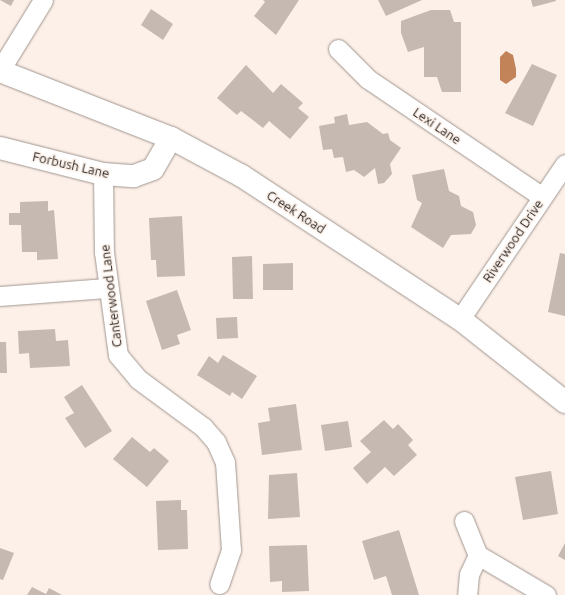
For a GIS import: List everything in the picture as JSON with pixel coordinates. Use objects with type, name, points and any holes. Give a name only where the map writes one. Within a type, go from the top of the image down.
[{"type":"street","points":[[0,71],[43,0]]},
{"type":"street","name":"Lexi Lane","points":[[338,49],[368,79],[542,197]]},
{"type":"street","name":"Creek Road","points":[[0,71],[171,138],[242,176],[460,319],[565,402]]},
{"type":"street","name":"Forbush Lane","points":[[0,148],[103,174],[134,176],[153,169],[171,138]]},
{"type":"street","name":"Riverwood Drive","points":[[460,319],[565,164]]},
{"type":"street","name":"Canterwood Lane","points":[[103,174],[107,288],[113,338],[127,368],[203,427],[216,442],[225,462],[231,550],[219,584]]},
{"type":"street","points":[[0,296],[107,288]]},
{"type":"street","points":[[464,521],[478,555],[546,595]]},
{"type":"street","points":[[467,595],[470,574],[478,555]]},
{"type":"shaded area","points":[[506,51],[513,55],[516,77],[506,84],[500,80],[500,57]]},
{"type":"building","points":[[0,0],[14,0],[11,6]]},
{"type":"building","points":[[263,0],[299,0],[276,35],[254,16],[265,2]]},
{"type":"building","points":[[378,0],[422,0],[386,16]]},
{"type":"building","points":[[531,0],[556,0],[556,1],[533,7]]},
{"type":"building","points":[[151,9],[173,24],[163,40],[141,25]]},
{"type":"building","points":[[431,10],[450,10],[454,22],[461,22],[461,92],[442,92],[437,77],[424,77],[424,47],[408,52],[401,33],[401,21]]},
{"type":"building","points":[[532,64],[557,75],[533,126],[505,113]]},
{"type":"building","points":[[246,65],[273,93],[281,84],[303,103],[298,108],[309,117],[290,139],[269,121],[263,128],[241,111],[237,115],[217,98]]},
{"type":"building","points":[[347,114],[349,125],[367,122],[383,134],[388,133],[390,140],[401,148],[390,164],[392,174],[384,183],[378,184],[375,168],[364,177],[354,170],[346,172],[343,157],[334,158],[332,149],[323,150],[319,126],[335,123],[334,117]]},
{"type":"building","points":[[444,169],[449,191],[459,196],[461,206],[473,212],[476,225],[471,234],[451,235],[443,248],[411,227],[422,203],[417,200],[412,175]]},
{"type":"building","points":[[48,201],[48,211],[54,210],[58,259],[37,260],[37,252],[22,252],[21,225],[9,225],[9,213],[20,213],[20,202]]},
{"type":"building","points":[[182,216],[185,276],[157,277],[156,260],[151,260],[149,218]]},
{"type":"building","points":[[560,253],[565,254],[565,316],[548,312]]},
{"type":"building","points":[[252,256],[253,299],[233,299],[232,257]]},
{"type":"building","points":[[293,263],[293,290],[263,290],[263,264]]},
{"type":"building","points":[[177,290],[191,330],[177,335],[180,344],[162,350],[146,301]]},
{"type":"building","points":[[237,317],[238,338],[217,339],[216,318]]},
{"type":"building","points":[[55,329],[56,341],[68,340],[70,366],[30,368],[29,353],[19,354],[18,331]]},
{"type":"building","points":[[0,342],[6,342],[7,373],[0,373]]},
{"type":"building","points":[[223,355],[257,376],[242,399],[232,392],[230,396],[197,375],[209,356],[218,363]]},
{"type":"building","points":[[82,385],[112,431],[85,448],[65,418],[74,413],[64,397]]},
{"type":"building","points":[[296,404],[302,450],[262,455],[258,423],[270,421],[268,408]]},
{"type":"building","points":[[384,420],[393,429],[398,424],[413,440],[408,445],[417,455],[394,476],[385,467],[367,484],[353,468],[371,452],[360,441]]},
{"type":"building","points":[[348,421],[352,447],[325,451],[321,425]]},
{"type":"building","points":[[132,437],[150,452],[154,448],[169,461],[147,487],[113,459]]},
{"type":"building","points":[[551,471],[558,514],[523,520],[515,477]]},
{"type":"building","points":[[297,473],[300,517],[268,519],[269,475]]},
{"type":"building","points":[[181,500],[181,510],[187,510],[188,549],[158,550],[156,501]]},
{"type":"building","points":[[399,530],[419,595],[392,595],[386,576],[374,580],[362,541]]},
{"type":"building","points":[[565,543],[565,560],[558,556]]},
{"type":"building","points":[[307,545],[309,591],[282,592],[282,581],[270,582],[269,546]]},
{"type":"building","points":[[0,548],[14,553],[3,580],[0,579]]},
{"type":"building","points":[[32,587],[46,594],[49,588],[62,595],[27,595]]}]
